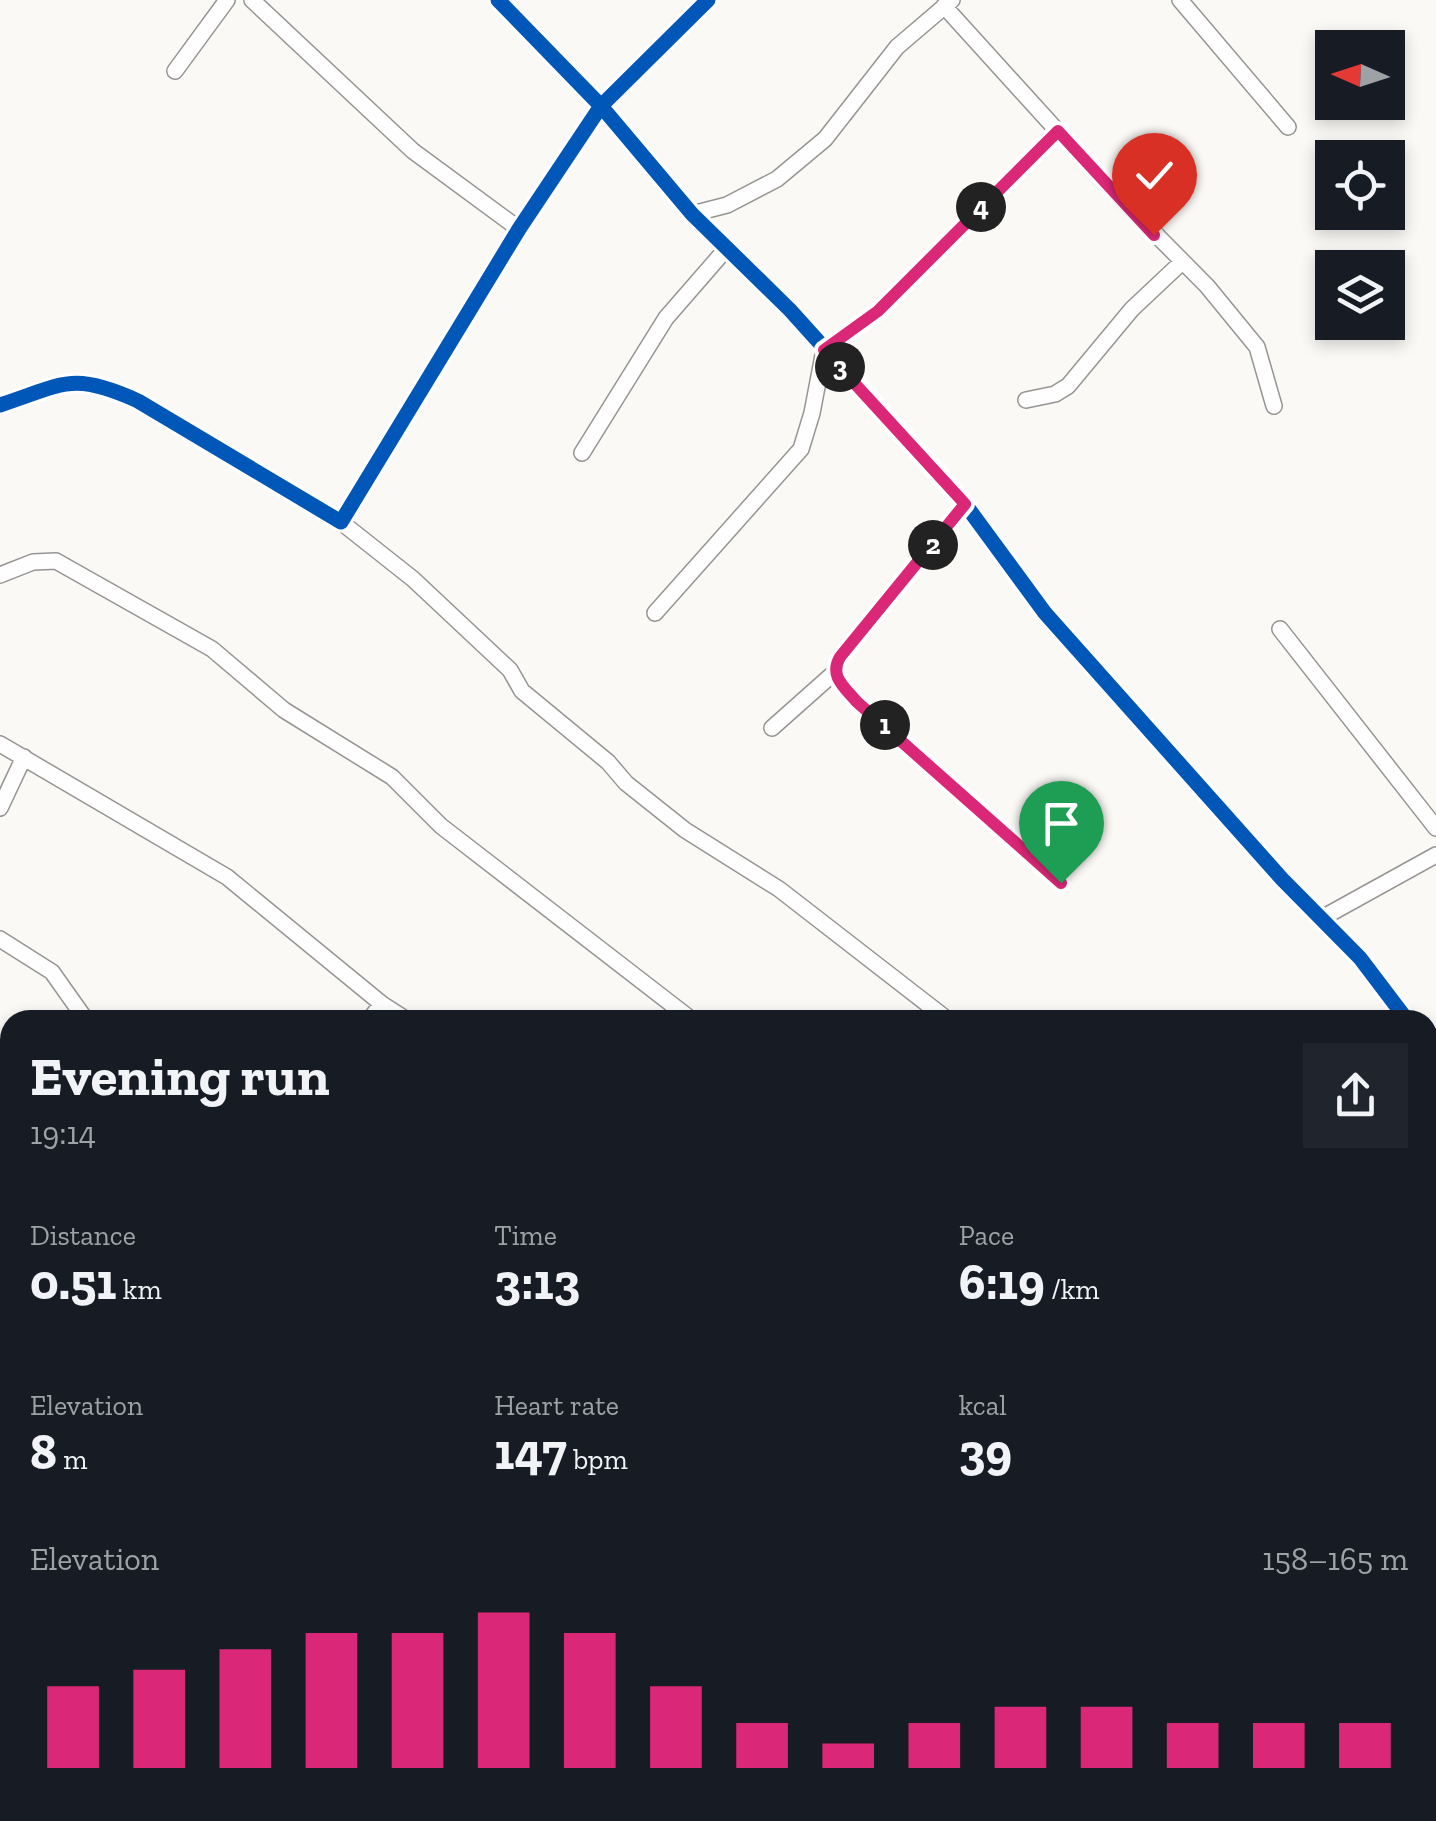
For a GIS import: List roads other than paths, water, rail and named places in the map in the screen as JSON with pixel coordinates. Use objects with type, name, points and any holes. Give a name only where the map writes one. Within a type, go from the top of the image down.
[{"type":"street","points":[[175,71],[227,0]]},
{"type":"street","points":[[252,0],[414,151],[519,229]]},
{"type":"street","points":[[498,0],[601,106],[692,214],[754,272],[965,504],[1045,613],[1360,958],[1399,1010]]},
{"type":"street","points":[[342,522],[519,229],[601,106],[708,0]]},
{"type":"street","points":[[1180,0],[1288,127]]},
{"type":"street","points":[[692,214],[727,205],[778,179],[825,139],[897,47],[948,3],[1058,131],[1207,286],[1257,347],[1274,406]]},
{"type":"street","points":[[655,614],[800,449],[816,396],[824,350],[878,311],[1058,131]]},
{"type":"street","points":[[582,453],[666,318],[726,249]]},
{"type":"street","points":[[1026,400],[1068,386],[1123,319],[1182,262]]},
{"type":"street","points":[[0,404],[64,384],[90,381],[106,386],[342,522],[413,579],[510,670],[522,691],[608,762],[626,783],[685,830],[779,889],[935,1010]]},
{"type":"street","points":[[772,728],[835,672],[840,657],[965,504]]},
{"type":"street","points":[[0,576],[33,562],[56,562],[212,649],[284,710],[392,777],[442,826],[679,1010]]},
{"type":"street","points":[[1280,629],[1436,828]]},
{"type":"street","points":[[835,672],[857,702],[1061,883]]},
{"type":"street","points":[[0,744],[227,878],[392,1010]]},
{"type":"street","points":[[0,808],[24,758]]},
{"type":"street","points":[[1322,918],[1436,855]]},
{"type":"street","points":[[0,939],[52,972],[79,1010]]},
{"type":"street","points":[[377,1010],[382,1004]]}]
